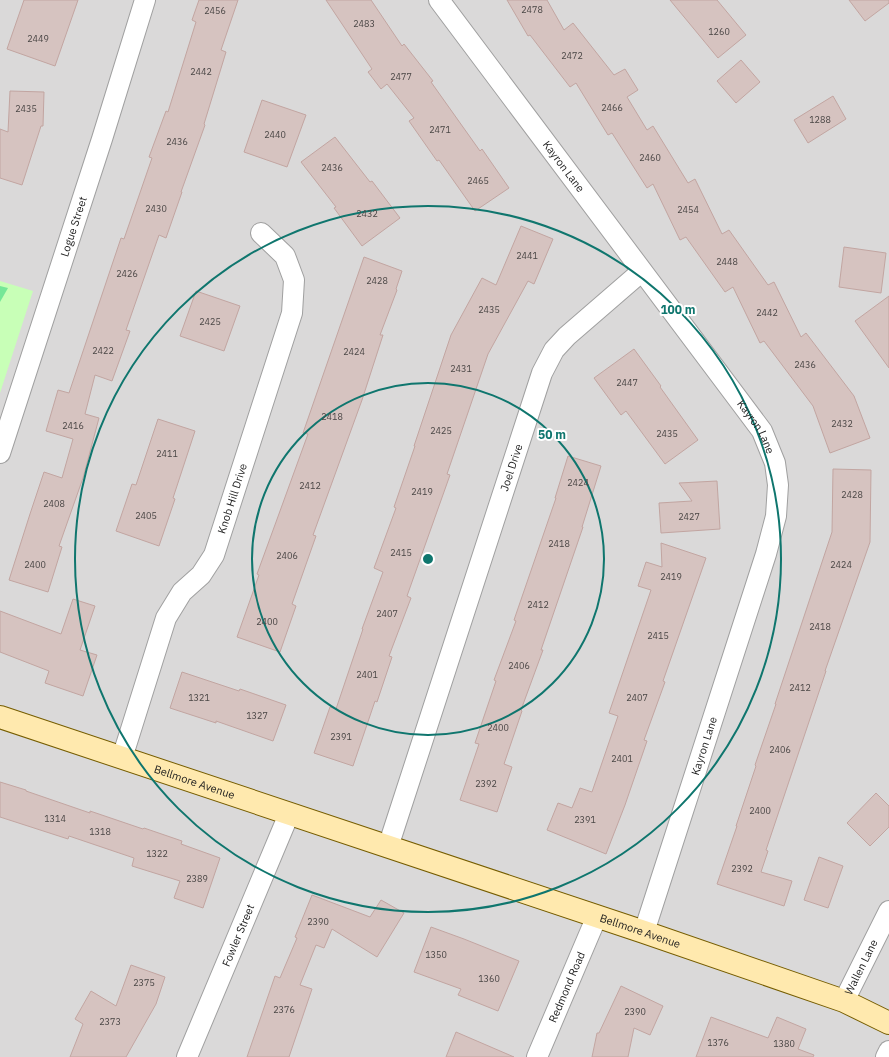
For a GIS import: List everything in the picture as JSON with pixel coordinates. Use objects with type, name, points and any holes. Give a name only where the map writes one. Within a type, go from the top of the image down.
[{"type":"main road","name":"Bellmore Avenue","points":[[0,717],[644,932],[844,1001],[889,1023]]},
{"type":"street","name":"Logue Street","points":[[0,453],[100,146],[145,0]]},
{"type":"street","name":"Kayron Lane","points":[[439,0],[641,272],[762,431],[775,463],[778,485],[776,516],[766,554],[644,932]]},
{"type":"street","name":"Knob Hill Drive","points":[[122,758],[166,618],[182,592],[201,575],[214,555],[292,313],[294,280],[290,268],[285,256],[262,233]]},
{"type":"street","name":"Joel Drive","points":[[388,847],[542,374],[554,350],[566,336],[641,272]]},
{"type":"street","name":"Fowler Street","points":[[187,1057],[289,814]]},
{"type":"street","name":"Wallen Lane","points":[[844,1001],[889,911]]},
{"type":"street","name":"Redmond Road","points":[[537,1057],[597,916]]},
{"type":"street","points":[[886,1057],[889,1051]]},
{"type":"shaded area","points":[[0,0],[889,0],[889,1057],[0,1057]]},
{"type":"green space","points":[[0,281],[33,291],[0,393]]},
{"type":"green space","points":[[0,286],[8,288],[0,302]]},
{"type":"building","points":[[24,0],[78,0],[55,66],[7,49]]},
{"type":"building","points":[[199,0],[238,0],[221,50],[226,52],[204,124],[205,125],[182,192],[166,238],[159,235],[126,330],[130,331],[112,381],[95,375],[85,414],[99,418],[83,478],[59,546],[62,547],[48,592],[9,580],[44,472],[62,478],[73,439],[46,431],[58,390],[69,393],[121,238],[124,239],[152,158],[149,157],[166,111],[168,112],[196,22],[192,20]]},
{"type":"building","points":[[326,0],[371,0],[402,46],[404,44],[433,81],[431,82],[480,151],[482,149],[509,188],[475,211],[409,121],[414,118],[387,84],[381,89],[368,72],[372,69]]},
{"type":"building","points":[[507,0],[547,0],[564,30],[573,23],[614,75],[625,69],[638,90],[627,97],[647,130],[653,126],[688,183],[695,179],[722,234],[729,230],[768,285],[774,282],[801,337],[806,333],[854,396],[870,438],[830,453],[813,406],[764,341],[760,343],[733,287],[725,292],[686,237],[680,240],[653,184],[647,188],[612,133],[608,135],[576,83],[570,87],[530,35],[528,36]]},
{"type":"building","points":[[670,0],[717,0],[746,35],[718,58]]},
{"type":"building","points":[[849,0],[889,0],[889,3],[865,21]]},
{"type":"building","points":[[741,60],[760,82],[736,103],[717,81]]},
{"type":"building","points":[[10,91],[44,92],[43,126],[41,126],[22,185],[0,178],[0,129],[8,132]]},
{"type":"building","points":[[833,96],[846,119],[808,143],[794,120]]},
{"type":"building","points":[[262,100],[306,115],[287,167],[244,152]]},
{"type":"building","points":[[335,137],[370,182],[372,181],[400,218],[362,246],[334,208],[336,207],[301,162]]},
{"type":"building","points":[[521,226],[553,239],[534,284],[528,281],[488,354],[447,474],[450,475],[407,596],[411,598],[389,656],[392,657],[353,766],[314,753],[330,707],[336,709],[362,629],[383,572],[374,568],[396,508],[394,507],[451,335],[482,278],[496,285]]},
{"type":"building","points":[[844,247],[886,253],[881,293],[839,287]]},
{"type":"building","points":[[364,257],[402,271],[396,289],[397,290],[380,335],[383,335],[362,400],[313,535],[316,536],[292,604],[296,606],[280,652],[237,637],[259,575],[257,574],[308,434],[303,433]]},
{"type":"building","points":[[196,291],[240,306],[224,351],[180,336]]},
{"type":"building","points":[[889,296],[889,368],[855,321]]},
{"type":"building","points":[[634,349],[698,440],[665,464],[626,411],[621,415],[594,378]]},
{"type":"building","points":[[158,419],[195,431],[173,498],[175,499],[159,546],[116,531],[132,484],[136,485]]},
{"type":"building","points":[[568,456],[601,466],[583,527],[541,650],[543,650],[521,710],[522,711],[504,764],[512,767],[497,812],[460,800],[479,744],[475,743],[496,681],[494,680],[516,621],[514,620],[556,498]]},
{"type":"building","points":[[833,469],[871,470],[870,542],[825,671],[766,850],[768,851],[761,872],[792,881],[784,906],[717,884],[832,532]]},
{"type":"building","points":[[717,481],[720,529],[661,533],[659,503],[692,501],[679,483]]},
{"type":"building","points":[[661,543],[706,558],[663,681],[665,682],[644,740],[647,741],[606,854],[547,830],[558,803],[572,808],[580,788],[592,792],[618,716],[609,713],[651,590],[638,586],[646,562],[662,567]]},
{"type":"building","points":[[73,599],[95,606],[80,650],[97,655],[83,696],[45,683],[49,671],[0,652],[0,611],[61,634]]},
{"type":"building","points":[[182,672],[239,691],[240,689],[286,705],[273,741],[216,721],[216,723],[170,708]]},
{"type":"building","points":[[0,782],[90,813],[90,811],[182,841],[181,844],[220,858],[203,908],[174,898],[180,881],[132,866],[134,858],[69,836],[68,839],[0,817]]},
{"type":"building","points":[[876,793],[889,806],[889,827],[870,846],[847,823]]},
{"type":"building","points":[[819,857],[843,866],[828,908],[804,900]]},
{"type":"building","points":[[312,895],[370,917],[381,900],[404,913],[377,957],[332,929],[324,948],[316,945],[300,985],[312,989],[289,1057],[247,1057],[275,976],[280,978],[297,938],[295,937]]},
{"type":"building","points":[[431,927],[519,961],[498,1011],[458,995],[461,989],[414,972]]},
{"type":"building","points":[[131,965],[165,977],[156,1004],[126,1057],[70,1057],[83,1024],[75,1019],[91,991],[116,1006]]},
{"type":"building","points":[[621,986],[663,1006],[650,1035],[634,1028],[628,1057],[592,1057],[597,1033],[599,1033]]},
{"type":"building","points":[[711,1017],[768,1038],[777,1017],[806,1029],[798,1049],[814,1055],[813,1057],[696,1057]]},
{"type":"building","points":[[456,1032],[514,1057],[446,1057]]}]
